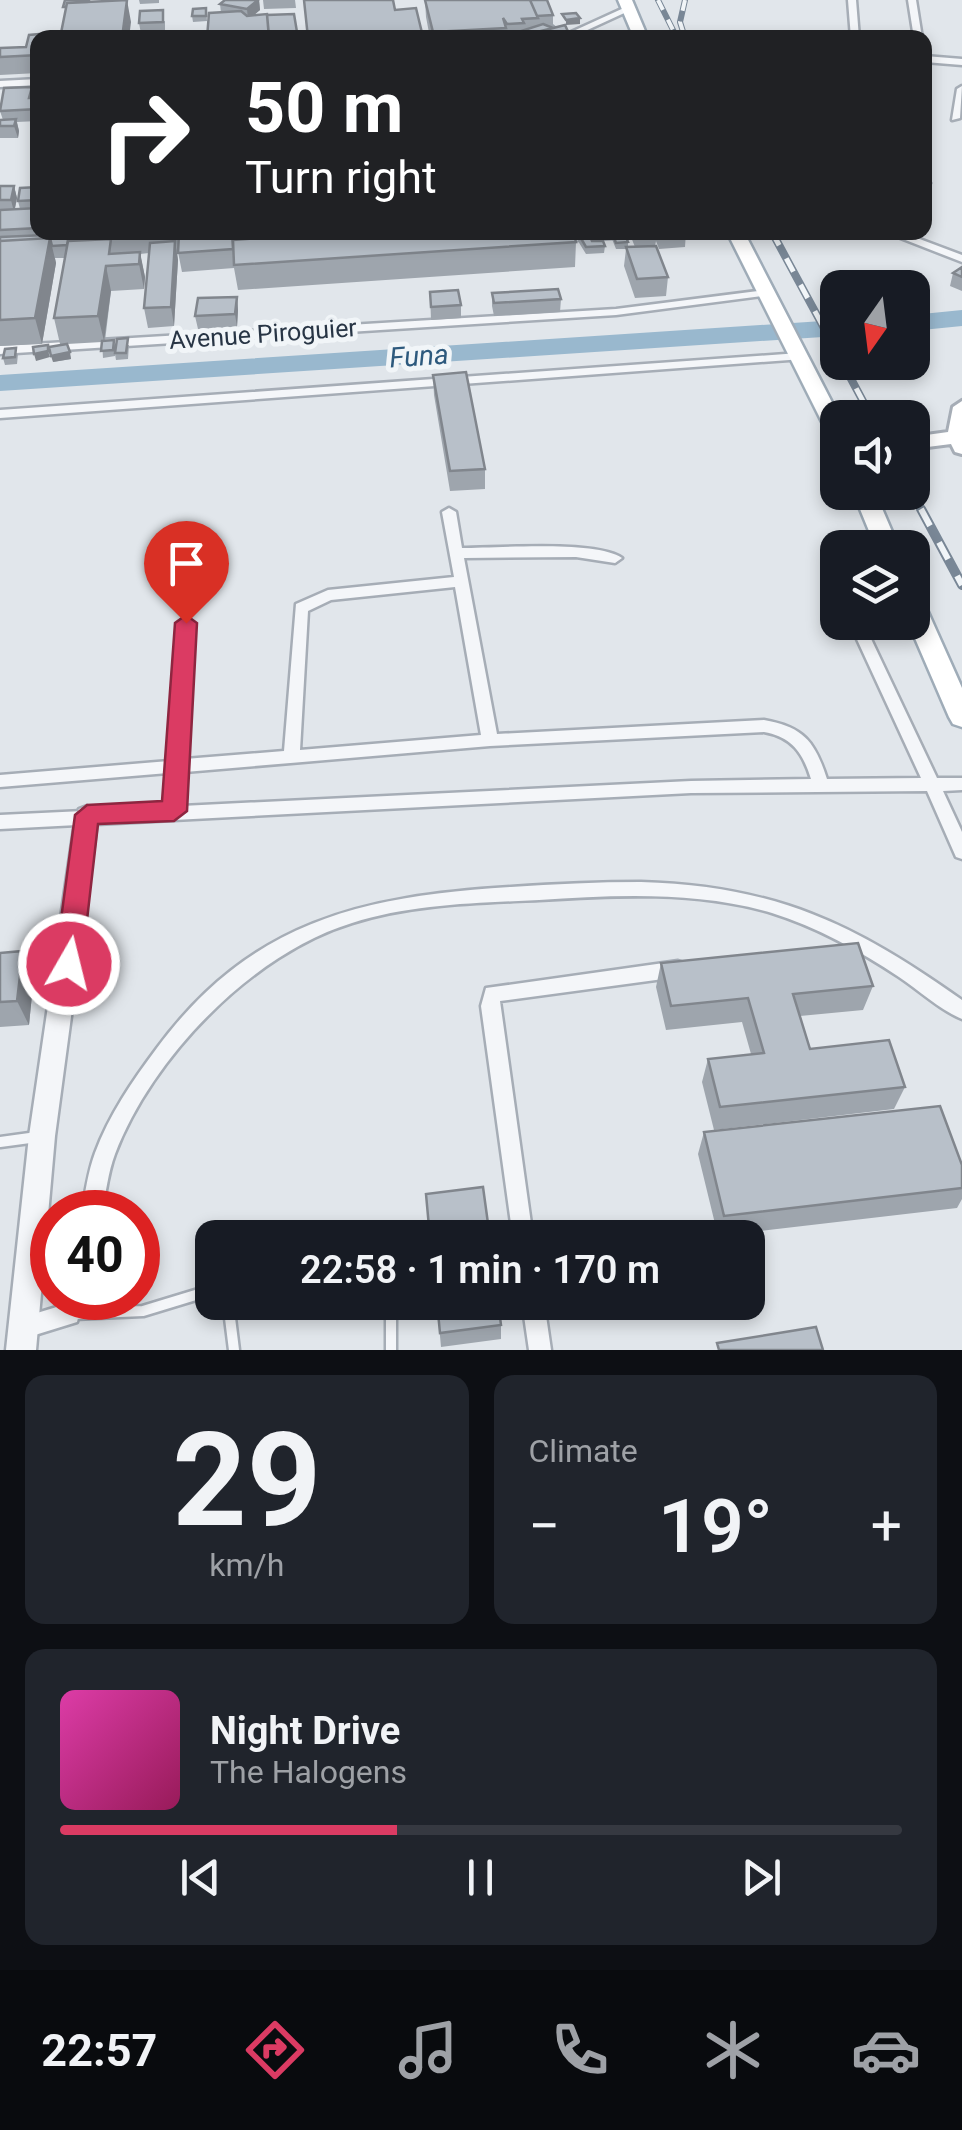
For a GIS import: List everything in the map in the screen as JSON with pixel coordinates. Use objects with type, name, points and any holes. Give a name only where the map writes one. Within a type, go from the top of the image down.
[{"type":"main road","points":[[627,4],[638,30]]},
{"type":"main road","points":[[739,240],[821,400]]},
{"type":"main road","points":[[930,443],[959,443],[962,407]]},
{"type":"main road","points":[[928,640],[962,717]]},
{"type":"street","points":[[852,0],[854,30]]},
{"type":"street","points":[[912,0],[917,30]]},
{"type":"street","points":[[577,30],[627,4]]},
{"type":"street","points":[[932,60],[962,62]]},
{"type":"street","points":[[0,84],[30,82]]},
{"type":"street","points":[[955,118],[962,89]]},
{"type":"street","points":[[911,240],[962,259]]},
{"type":"street","name":"Avenue Piroguier","points":[[0,350],[768,302]]},
{"type":"street","points":[[0,414],[796,349]]},
{"type":"street","points":[[449,512],[490,740]]},
{"type":"street","points":[[457,554],[576,552],[615,558]]},
{"type":"street","points":[[292,757],[297,617],[307,602],[462,581]]},
{"type":"street","points":[[174,811],[186,623]]},
{"type":"street","points":[[863,640],[935,785],[962,852]]},
{"type":"street","points":[[0,781],[490,740],[776,727],[804,741],[822,787]]},
{"type":"street","points":[[0,822],[691,787],[962,784]]},
{"type":"street","points":[[22,1339],[42,1136],[87,815]]},
{"type":"street","points":[[97,1190],[107,1149],[154,1064],[221,992],[266,958],[326,924],[418,900],[610,888],[734,897],[797,914],[870,947],[962,1011]]},
{"type":"street","points":[[832,952],[870,947]]},
{"type":"street","points":[[521,1220],[490,1006],[492,994],[696,967]]},
{"type":"street","points":[[22,1339],[50,1320]]},
{"type":"street","points":[[536,1320],[540,1350]]},
{"type":"lane","points":[[0,1142],[42,1136]]},
{"type":"lane","points":[[160,1306],[195,1295]]},
{"type":"lane","points":[[230,1320],[234,1350]]},
{"type":"lane","points":[[391,1320],[391,1350]]},
{"type":"building","points":[[65,0],[89,0],[63,7]]},
{"type":"building","points":[[127,0],[123,30],[62,30],[67,3]]},
{"type":"building","points":[[225,0],[258,0],[247,9],[220,4]]},
{"type":"building","points":[[304,0],[393,0],[395,10],[416,8],[421,30],[307,30]]},
{"type":"building","points":[[425,0],[530,0],[538,18],[507,24],[503,18],[506,28],[432,30]]},
{"type":"building","points":[[530,0],[547,0],[553,15],[537,16]]},
{"type":"building","points":[[206,8],[206,16],[192,16],[193,9]]},
{"type":"building","points":[[163,10],[163,22],[139,23],[140,11]]},
{"type":"building","points":[[209,13],[267,14],[268,30],[208,30]]},
{"type":"building","points":[[576,13],[580,18],[566,20],[562,14]]},
{"type":"building","points":[[294,14],[297,30],[268,30],[267,15]]},
{"type":"building","points":[[543,24],[553,28],[545,30],[524,30]]},
{"type":"building","points":[[29,35],[30,55],[0,57],[0,48],[26,47]]},
{"type":"building","points":[[30,87],[30,109],[0,111],[4,88]]},
{"type":"building","points":[[16,119],[14,126],[0,126],[0,120]]},
{"type":"building","points":[[0,186],[14,186],[11,200],[0,200]]},
{"type":"building","points":[[30,187],[30,200],[18,201],[20,188]]},
{"type":"building","points":[[30,208],[30,228],[0,230],[0,210]]},
{"type":"building","points":[[30,236],[30,239],[0,241],[0,237]]},
{"type":"building","points":[[50,240],[68,240],[67,245],[52,246]]},
{"type":"building","points":[[50,240],[35,318],[0,320],[0,241]]},
{"type":"building","points":[[111,240],[109,254],[140,252],[139,264],[106,266],[98,316],[54,318],[68,241]]},
{"type":"building","points":[[179,240],[232,240],[233,249],[178,253]]},
{"type":"building","points":[[233,240],[576,242],[234,265]]},
{"type":"building","points":[[582,240],[603,241],[605,246],[586,247]]},
{"type":"building","points":[[175,241],[171,307],[144,308],[150,243]]},
{"type":"building","points":[[656,246],[668,277],[637,279],[626,247]]},
{"type":"building","points":[[558,289],[561,299],[494,303],[492,293]]},
{"type":"building","points":[[458,290],[461,305],[431,307],[430,292]]},
{"type":"building","points":[[237,297],[235,314],[195,316],[198,298]]},
{"type":"building","points":[[128,338],[126,353],[115,353],[117,339]]},
{"type":"building","points":[[114,340],[113,350],[101,351],[102,341]]},
{"type":"building","points":[[67,344],[70,352],[51,356],[49,347]]},
{"type":"building","points":[[48,345],[48,351],[34,354],[33,347]]},
{"type":"building","points":[[16,348],[15,357],[3,358],[5,349]]},
{"type":"building","points":[[466,372],[485,469],[450,471],[433,375]]},
{"type":"building","points":[[858,943],[873,986],[793,994],[810,1049],[889,1040],[905,1087],[720,1107],[708,1059],[764,1053],[748,998],[671,1006],[661,963]]},
{"type":"building","points":[[23,951],[17,1001],[0,1002],[0,953]]},
{"type":"building","points":[[940,1106],[962,1165],[962,1188],[724,1216],[704,1132]]},
{"type":"building","points":[[483,1187],[488,1220],[428,1220],[426,1194]]},
{"type":"building","points":[[439,1320],[500,1320],[501,1325],[440,1333]]},
{"type":"building","points":[[816,1327],[823,1350],[719,1350],[717,1343]]},
{"type":"waterway","name":"Funa","points":[[930,321],[962,318]]},
{"type":"waterway","name":"Funa","points":[[0,383],[820,329]]},
{"type":"railway","points":[[658,0],[673,30]]},
{"type":"railway","points":[[682,30],[680,22],[685,0]]},
{"type":"railway","points":[[776,240],[820,321]]},
{"type":"railway","points":[[852,380],[862,400]]},
{"type":"railway","points":[[922,510],[962,585]]},
{"type":"route","points":[[69,964],[87,815],[174,811],[186,623]]}]
